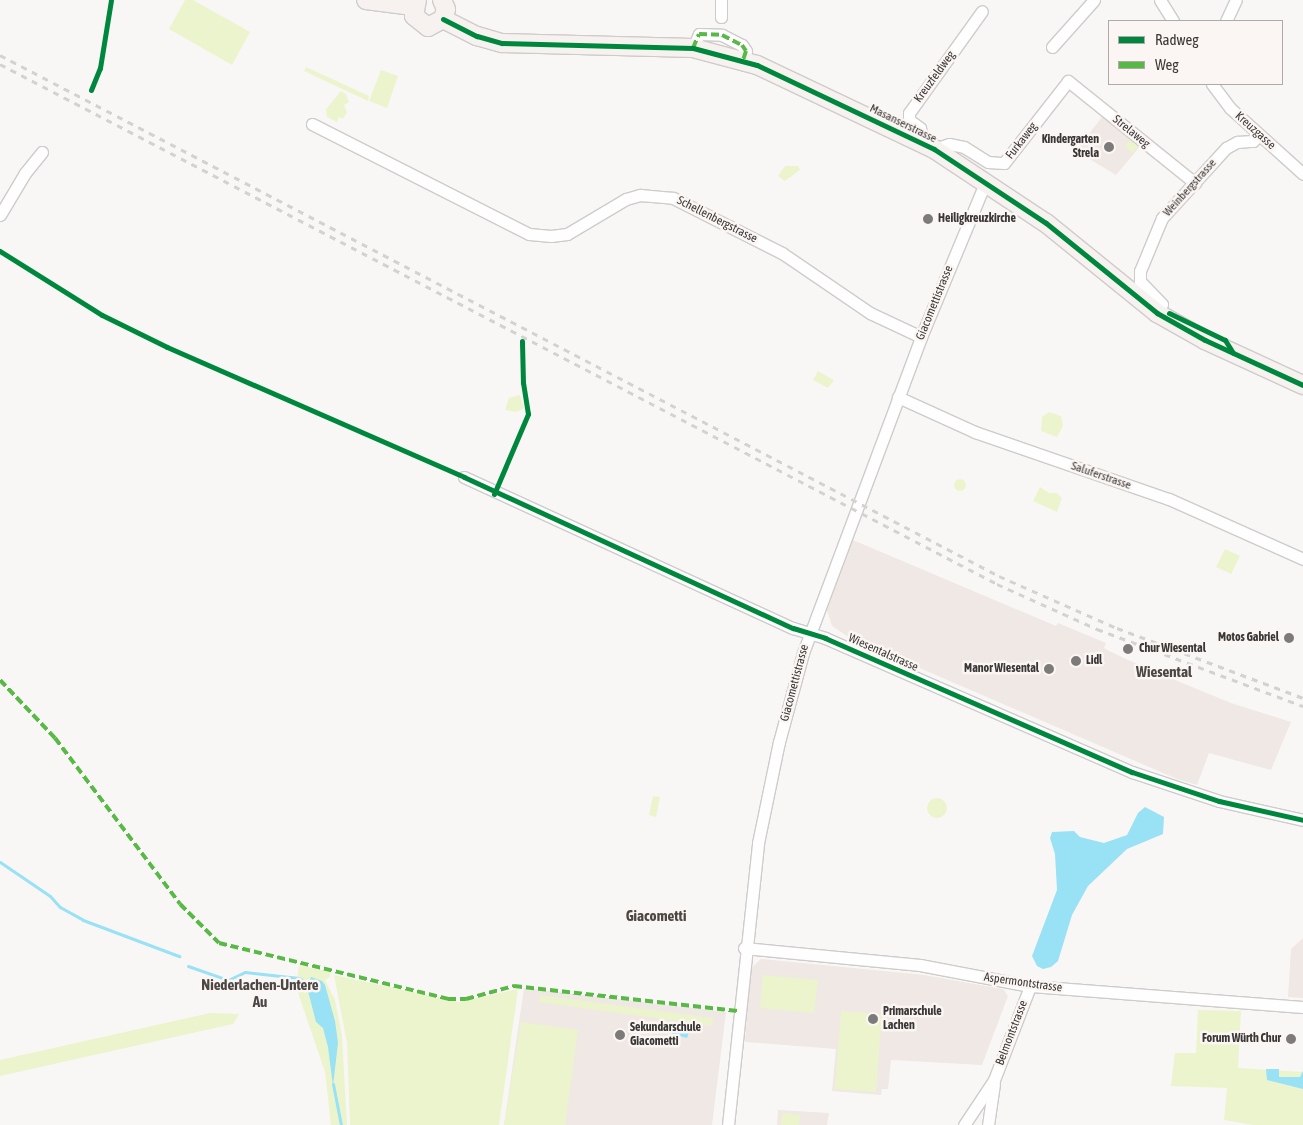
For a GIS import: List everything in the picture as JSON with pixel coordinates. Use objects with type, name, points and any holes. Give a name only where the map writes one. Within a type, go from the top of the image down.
[{"type":"main road","points":[[366,0],[415,3],[416,21],[425,26],[436,26],[443,19],[446,9],[442,0]]},
{"type":"main road","name":"Masanserstrasse","points":[[443,19],[472,34],[502,43],[693,48],[743,60],[928,146],[986,181],[1046,223],[1157,313],[1205,340],[1303,385]]},
{"type":"street","points":[[720,17],[721,0]]},
{"type":"street","points":[[1052,47],[1094,0]]},
{"type":"street","points":[[1160,0],[1172,20]]},
{"type":"street","points":[[1226,20],[1236,0]]},
{"type":"street","name":"Kreuzfeldweg","points":[[928,146],[920,128],[909,120],[909,113],[982,11]]},
{"type":"street","name":"Furkaweg","points":[[928,146],[948,144],[958,146],[988,162],[1004,163],[1068,81]]},
{"type":"street","name":"Strelaweg","points":[[1068,81],[1195,183]]},
{"type":"street","name":"Kreuzgasse","points":[[1213,85],[1230,108],[1303,174]]},
{"type":"street","name":"Schellenbergstrasse","points":[[312,124],[529,234],[551,236],[567,234],[626,199],[640,195],[673,198],[782,253],[870,313],[921,337]]},
{"type":"street","name":"Weinbergstrasse","points":[[1157,313],[1162,304],[1140,281],[1142,261],[1162,218],[1231,144],[1253,141],[1259,135]]},
{"type":"street","points":[[0,215],[25,173],[42,152]]},
{"type":"street","name":"Giacomettistrasse","points":[[728,1125],[744,948],[766,801],[810,634],[921,337],[986,181]]},
{"type":"street","name":"Saluferstrasse","points":[[898,397],[975,432],[1169,499],[1303,559]]},
{"type":"street","name":"Wiesentalstrasse","points":[[464,477],[810,634],[1132,772],[1219,801],[1303,820]]},
{"type":"street","name":"Aspermontstrasse","points":[[744,948],[920,966],[1030,986],[1303,1007]]},
{"type":"street","name":"Belmontstrasse","points":[[964,1125],[994,1080],[1030,986]]},
{"type":"street","name":"Belmontstrasse","points":[[988,1125],[994,1080]]},
{"type":"shaded area","name":"Kindergarten Strela","points":[[1105,113],[1142,144],[1116,175],[1076,151]]},
{"type":"shaded area","points":[[853,540],[1056,626],[1058,623],[1106,643],[1104,648],[1146,668],[1231,703],[1291,722],[1271,770],[1209,753],[1197,785],[1177,779],[850,638],[832,626],[827,610]]},
{"type":"shaded area","points":[[1303,938],[1303,998],[1288,997],[1291,949]]},
{"type":"shaded area","name":"Primarschule Lachen","points":[[761,959],[924,975],[1003,989],[1008,996],[982,1065],[891,1060],[888,1089],[882,1089],[881,1095],[832,1091],[836,1049],[745,1042],[751,968]]},
{"type":"shaded area","name":"Sekundarschule Giacometti","points":[[524,988],[726,1012],[712,1125],[504,1125]]},
{"type":"shaded area","points":[[778,1110],[829,1113],[827,1125],[777,1125]]},
{"type":"green space","points":[[185,0],[193,0],[250,32],[232,65],[169,29]]},
{"type":"green space","points":[[306,67],[369,96],[368,101],[304,71]]},
{"type":"green space","points":[[381,70],[398,76],[387,108],[369,101]]},
{"type":"green space","points":[[341,91],[346,94],[349,102],[344,105],[347,112],[343,119],[339,117],[337,122],[327,117],[326,109]]},
{"type":"green space","points":[[1133,137],[1141,144],[1132,153],[1125,146]]},
{"type":"green space","points":[[785,166],[798,166],[800,170],[785,181],[778,176]]},
{"type":"green space","points":[[818,371],[834,380],[828,388],[813,380]]},
{"type":"green space","points":[[520,395],[524,408],[517,412],[505,410],[509,398]]},
{"type":"green space","points":[[1049,412],[1061,416],[1063,426],[1057,437],[1041,431],[1042,417]]},
{"type":"green space","points":[[962,479],[965,480],[965,490],[958,491],[955,490],[954,483],[955,480]]},
{"type":"green space","points":[[1040,487],[1049,493],[1057,493],[1062,498],[1057,512],[1033,501]]},
{"type":"green space","points":[[1225,549],[1240,556],[1231,574],[1216,567]]},
{"type":"green space","points":[[653,796],[660,797],[656,817],[649,815]]},
{"type":"green space","points":[[937,798],[944,801],[947,808],[944,815],[937,818],[930,815],[927,808],[930,801]]},
{"type":"green space","points":[[299,965],[330,972],[330,977],[325,980],[335,1000],[342,1035],[347,1125],[331,1125],[325,1072],[296,987]]},
{"type":"green space","points":[[334,975],[459,1002],[518,989],[499,1125],[350,1125],[347,1043]]},
{"type":"green space","points":[[763,975],[818,980],[814,1013],[760,1008]]},
{"type":"green space","points":[[540,995],[713,1018],[712,1026],[539,1002]]},
{"type":"green space","points":[[1198,1010],[1241,1011],[1238,1068],[1303,1072],[1303,1125],[1253,1125],[1224,1120],[1227,1088],[1171,1086],[1175,1053],[1196,1053]]},
{"type":"green space","points":[[841,1011],[882,1014],[876,1092],[835,1089]]},
{"type":"green space","points":[[210,1013],[239,1014],[233,1024],[0,1076],[0,1060]]},
{"type":"green space","points":[[521,1022],[578,1030],[565,1125],[504,1125]]},
{"type":"green space","points":[[782,1113],[800,1115],[799,1125],[781,1125]]},
{"type":"water","points":[[1145,807],[1164,817],[1163,834],[1127,849],[1088,886],[1072,915],[1058,961],[1051,967],[1043,969],[1037,966],[1032,956],[1057,890],[1055,854],[1050,838],[1052,832],[1074,831],[1080,837],[1104,843],[1127,835],[1138,813]]},
{"type":"water","points":[[311,977],[322,981],[325,985],[335,1021],[338,1043],[333,1086],[328,1047],[323,1028],[316,1022],[307,987]]},
{"type":"water","points":[[687,1025],[691,1027],[687,1038],[672,1034],[674,1029]]},
{"type":"water","points":[[1266,1069],[1279,1069],[1279,1077],[1300,1077],[1303,1071],[1303,1089],[1267,1080]]},
{"type":"waterway","points":[[0,862],[50,896],[60,907],[83,920],[179,956]]},
{"type":"waterway","points":[[188,966],[228,980],[245,972],[299,978],[311,985]]},
{"type":"waterway","points":[[333,1084],[341,1125]]},
{"type":"railway","points":[[0,55],[999,576],[1117,628],[1303,698]]},
{"type":"railway","points":[[0,64],[997,584],[1097,629],[1303,706]]},
{"type":"marked path","points":[[693,48],[699,34],[722,35],[742,45],[746,51],[743,60]]},
{"type":"marked path","points":[[0,680],[55,738],[180,904],[219,943],[448,999],[466,999],[514,986],[738,1011]]},
{"type":"cycle path","points":[[91,90],[100,68],[111,0]]},
{"type":"cycle path","points":[[443,19],[477,36],[502,43],[693,48],[757,65],[934,149],[1046,223],[1157,313],[1205,340],[1303,385]]},
{"type":"cycle path","points":[[0,251],[102,315],[167,347],[464,477],[793,628],[825,638],[1132,772],[1219,801],[1303,820]]},
{"type":"cycle path","points":[[1169,313],[1225,340],[1233,353]]},
{"type":"cycle path","points":[[494,494],[528,414],[523,383],[522,341]]},
{"type":"place","name":"Kindergarten Strela","points":[[1109,147]]},
{"type":"place","name":"Heiligkreuzkirche","points":[[928,219]]},
{"type":"place","name":"Motos Gabriel","points":[[1289,638]]},
{"type":"place","name":"Chur Wiesental","points":[[1128,649]]},
{"type":"place","name":"Lidl","points":[[1076,661]]},
{"type":"place","name":"Manor Wiesental","points":[[1049,669]]},
{"type":"place","name":"Primarschule Lachen","points":[[873,1019]]},
{"type":"place","name":"Sekundarschule Giacometti","points":[[620,1035]]},
{"type":"place","name":"Forum Würth Chur","points":[[1291,1039]]},
{"type":"district","name":"Wiesental","points":[[1164,672]]},
{"type":"district","name":"Giacometti","points":[[656,916]]},
{"type":"district","name":"Niederlachen-Untere Au","points":[[260,992]]}]
